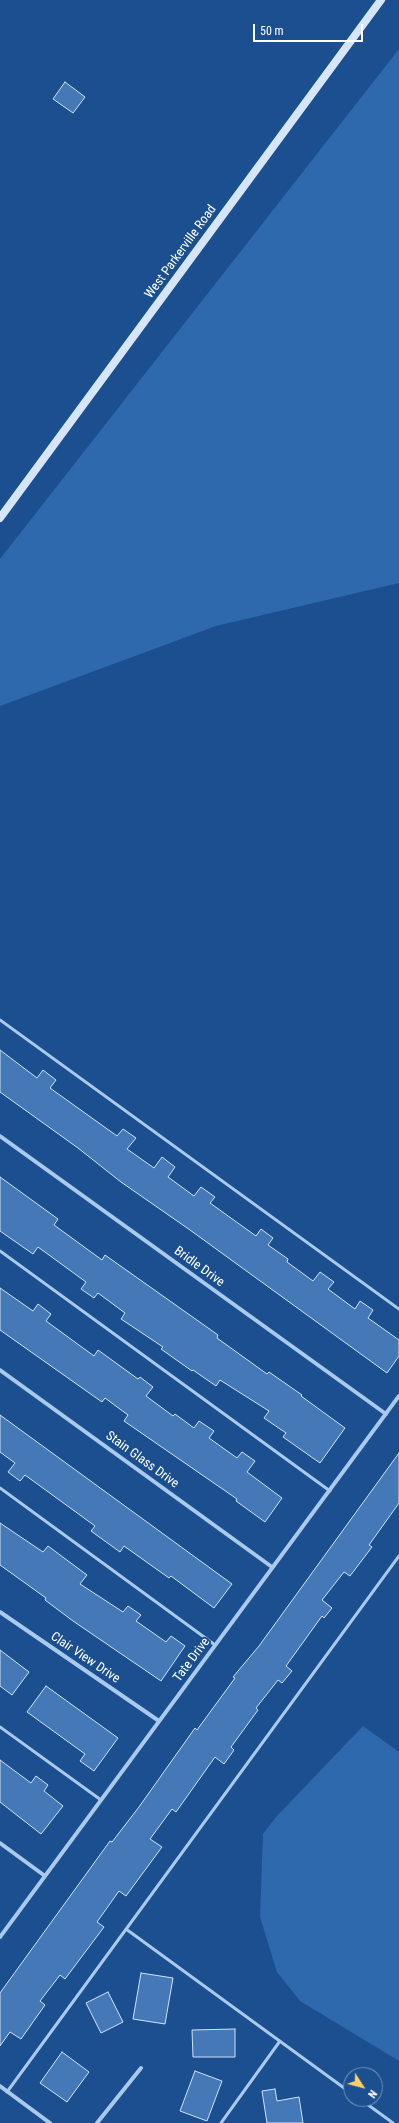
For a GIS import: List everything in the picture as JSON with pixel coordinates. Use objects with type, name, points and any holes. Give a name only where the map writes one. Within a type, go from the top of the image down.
[{"type":"main road","name":"West Parkerville Road","points":[[0,518],[381,0]]},
{"type":"street","name":"Bridle Drive","points":[[0,1136],[386,1414]]},
{"type":"street","name":"Stain Glass Drive","points":[[0,1370],[272,1567]]},
{"type":"street","name":"Tate Drive","points":[[0,1936],[399,1396]]},
{"type":"street","name":"Clair View Drive","points":[[0,1612],[159,1721]]},
{"type":"street","points":[[0,1843],[45,1876]]},
{"type":"street","points":[[97,2123],[141,2068]]},
{"type":"street","points":[[0,2086],[50,2123]]},
{"type":"lane","points":[[0,1020],[399,1309]]},
{"type":"lane","points":[[0,1251],[330,1491]]},
{"type":"lane","points":[[0,1488],[215,1645]]},
{"type":"lane","points":[[7,2092],[399,1556]]},
{"type":"lane","points":[[0,1726],[101,1800]]},
{"type":"lane","points":[[126,1929],[343,2087]]},
{"type":"lane","points":[[221,2123],[280,2041]]},
{"type":"lane","points":[[371,2107],[392,2123]]},
{"type":"shaded area","points":[[399,49],[399,583],[216,626],[0,706],[0,559]]},
{"type":"shaded area","points":[[363,1726],[399,1752],[399,2061],[300,2001],[277,1972],[260,1917],[263,1834],[276,1817]]},
{"type":"building","points":[[65,82],[85,97],[73,113],[53,99]]},
{"type":"building","points":[[0,1050],[37,1078],[43,1070],[56,1080],[50,1088],[117,1136],[123,1129],[136,1138],[127,1149],[154,1168],[162,1157],[175,1167],[168,1177],[194,1196],[201,1187],[215,1197],[210,1203],[256,1236],[261,1229],[273,1238],[268,1245],[288,1259],[287,1262],[313,1281],[320,1272],[334,1282],[328,1289],[355,1309],[360,1301],[373,1310],[368,1318],[399,1340],[399,1356],[387,1373],[190,1230],[121,1182],[78,1148],[0,1092]]},
{"type":"building","points":[[0,1177],[58,1219],[54,1225],[102,1260],[105,1255],[218,1335],[217,1338],[267,1374],[269,1372],[302,1395],[301,1396],[345,1428],[320,1463],[283,1437],[286,1433],[264,1418],[269,1411],[220,1380],[216,1386],[193,1370],[192,1371],[161,1349],[163,1347],[121,1319],[125,1313],[98,1293],[94,1298],[81,1289],[86,1282],[38,1247],[33,1254],[0,1231]]},
{"type":"building","points":[[0,1288],[33,1311],[38,1304],[51,1314],[46,1321],[94,1356],[98,1350],[138,1379],[140,1377],[153,1387],[146,1396],[173,1416],[175,1414],[194,1428],[199,1421],[214,1431],[209,1438],[237,1458],[242,1452],[255,1461],[247,1472],[282,1498],[265,1522],[236,1501],[237,1499],[124,1421],[128,1415],[105,1398],[102,1402],[0,1330]]},
{"type":"building","points":[[0,1415],[232,1584],[214,1608],[171,1576],[169,1578],[124,1546],[120,1552],[91,1531],[95,1526],[25,1475],[20,1481],[8,1472],[15,1463],[0,1452]]},
{"type":"building","points":[[399,1453],[399,1503],[369,1545],[372,1547],[350,1576],[344,1572],[322,1600],[332,1608],[324,1618],[322,1616],[286,1666],[292,1671],[282,1683],[278,1680],[256,1708],[258,1710],[231,1747],[234,1750],[224,1764],[215,1757],[176,1812],[172,1809],[150,1839],[162,1847],[126,1896],[119,1891],[97,1922],[104,1927],[65,1979],[60,1975],[40,2001],[45,2005],[21,2039],[10,2032],[0,2046],[0,1993],[110,1841],[112,1842],[139,1807],[195,1728],[197,1730],[235,1678],[233,1677],[259,1646]]},
{"type":"building","points":[[0,1523],[43,1552],[48,1546],[87,1575],[80,1584],[123,1612],[128,1606],[141,1615],[136,1621],[166,1642],[171,1636],[185,1646],[161,1681],[73,1621],[45,1600],[46,1598],[0,1565]]},
{"type":"building","points":[[0,1650],[29,1672],[12,1695],[0,1686]]},
{"type":"building","points":[[46,1686],[118,1738],[94,1771],[80,1761],[85,1754],[27,1712]]},
{"type":"building","points":[[0,1760],[31,1783],[36,1776],[48,1785],[44,1791],[63,1806],[41,1834],[0,1802]]},
{"type":"building","points":[[141,1973],[173,1978],[165,2024],[133,2019]]},
{"type":"building","points":[[108,1992],[123,2022],[101,2033],[86,2003]]},
{"type":"building","points":[[235,2029],[235,2057],[193,2057],[192,2030]]},
{"type":"building","points":[[62,2052],[89,2072],[67,2102],[40,2083]]},
{"type":"building","points":[[195,2071],[222,2081],[207,2121],[180,2111]]},
{"type":"building","points":[[275,2089],[277,2101],[299,2097],[303,2123],[267,2123],[262,2091]]}]
